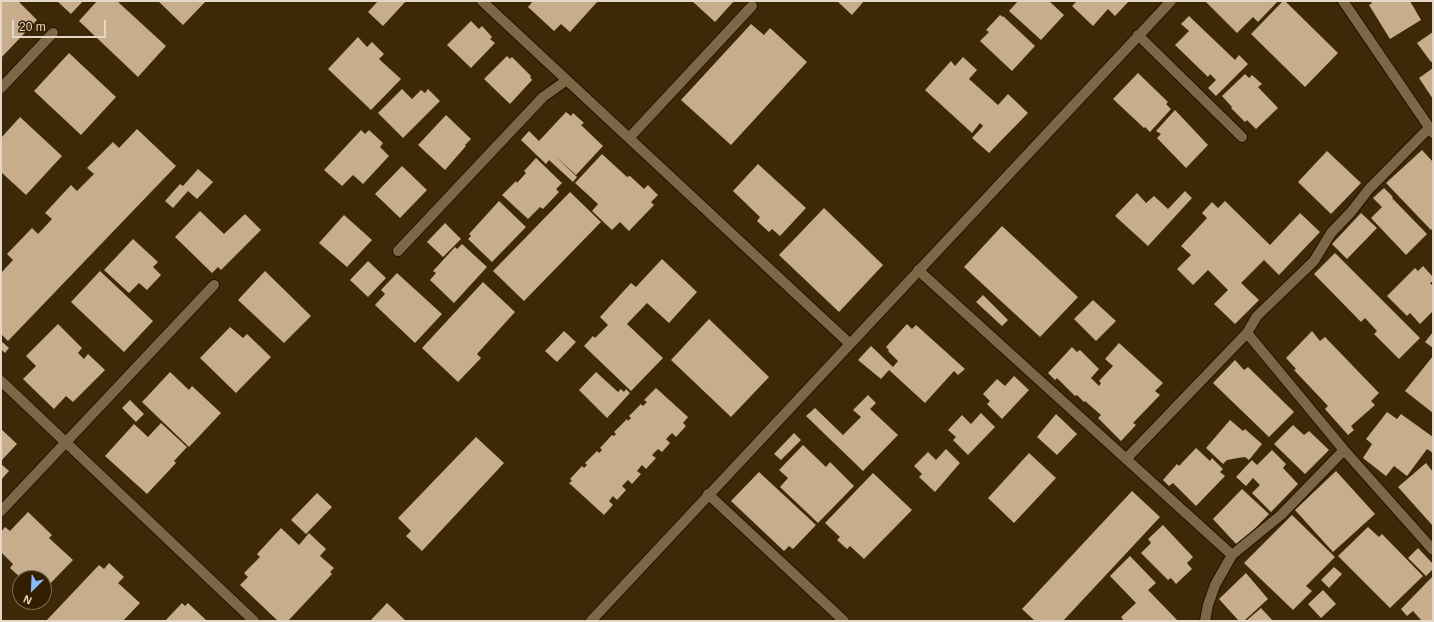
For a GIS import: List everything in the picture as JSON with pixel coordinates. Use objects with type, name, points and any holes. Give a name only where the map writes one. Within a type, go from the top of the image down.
[{"type":"street","points":[[482,1],[850,344]]},
{"type":"street","points":[[591,621],[708,494],[1171,1]]},
{"type":"street","points":[[1126,459],[1247,333],[1256,316],[1314,261],[1331,232],[1351,212],[1369,189],[1431,130],[1343,1]]},
{"type":"street","points":[[629,138],[752,6]]},
{"type":"street","points":[[1,88],[53,33]]},
{"type":"street","points":[[1138,35],[1242,137]]},
{"type":"street","points":[[398,251],[542,97],[567,80]]},
{"type":"street","points":[[918,270],[1232,555]]},
{"type":"street","points":[[1,511],[214,285]]},
{"type":"street","points":[[1247,333],[1344,450],[1433,550]]},
{"type":"street","points":[[1,381],[254,621]]},
{"type":"street","points":[[1205,621],[1208,605],[1216,585],[1232,555],[1281,515],[1344,450]]},
{"type":"street","points":[[708,494],[844,621]]},
{"type":"building","points":[[1,1],[18,1],[37,20],[1,58]]},
{"type":"building","points":[[57,1],[83,1],[71,14]]},
{"type":"building","points":[[97,1],[117,1],[166,46],[138,77],[79,21]]},
{"type":"building","points":[[158,1],[206,1],[183,25]]},
{"type":"building","points":[[378,1],[406,1],[383,26],[368,12]]},
{"type":"building","points":[[533,1],[598,1],[570,32],[561,24],[554,31],[528,7]]},
{"type":"building","points":[[692,1],[734,1],[715,22]]},
{"type":"building","points":[[837,1],[864,1],[852,15]]},
{"type":"building","points":[[1018,1],[1049,1],[1064,15],[1041,40],[1009,11]]},
{"type":"building","points":[[1077,1],[1129,1],[1115,16],[1108,9],[1093,26],[1072,6]]},
{"type":"building","points":[[1205,1],[1278,1],[1258,22],[1253,17],[1237,33]]},
{"type":"building","points":[[1283,1],[1285,1],[1338,53],[1305,87],[1251,34]]},
{"type":"building","points":[[1370,1],[1410,1],[1421,20],[1390,39],[1369,5],[1372,3]]},
{"type":"building","points":[[1000,15],[1003,16],[1035,46],[1012,71],[980,41],[989,32],[986,30]]},
{"type":"building","points":[[1189,16],[1235,60],[1239,55],[1248,64],[1216,96],[1208,88],[1216,80],[1210,74],[1208,77],[1175,45],[1189,31],[1181,24]]},
{"type":"building","points":[[471,21],[479,29],[482,26],[492,37],[490,39],[495,43],[471,68],[447,45]]},
{"type":"building","points":[[751,24],[764,35],[770,28],[807,62],[731,145],[681,100]]},
{"type":"building","points":[[1433,32],[1433,61],[1431,62],[1417,43]]},
{"type":"building","points":[[358,37],[367,47],[372,42],[384,54],[379,59],[401,79],[371,110],[328,69]]},
{"type":"building","points":[[69,53],[116,97],[81,135],[34,91]]},
{"type":"building","points":[[507,56],[510,59],[512,57],[531,76],[530,77],[532,80],[510,104],[484,79]]},
{"type":"building","points":[[963,57],[977,70],[969,79],[998,105],[1008,94],[1028,113],[989,153],[972,138],[983,126],[980,123],[972,133],[925,90],[951,61],[955,66]]},
{"type":"building","points":[[1433,68],[1433,99],[1419,78]]},
{"type":"building","points":[[1138,73],[1168,102],[1166,104],[1171,109],[1150,132],[1113,99]]},
{"type":"building","points":[[1245,74],[1249,78],[1252,75],[1262,84],[1258,87],[1278,108],[1256,129],[1247,120],[1245,122],[1231,108],[1232,107],[1222,96]]},
{"type":"building","points":[[402,89],[412,99],[421,90],[425,93],[428,89],[440,101],[403,138],[378,113]]},
{"type":"building","points":[[1175,110],[1208,145],[1186,168],[1157,138],[1161,134],[1156,131]]},
{"type":"building","points":[[566,112],[571,116],[573,113],[584,123],[581,125],[603,146],[576,175],[554,155],[577,177],[573,182],[549,160],[546,164],[521,140],[529,131],[539,141]]},
{"type":"building","points":[[446,115],[471,139],[445,170],[418,145]]},
{"type":"building","points":[[20,117],[62,156],[26,195],[1,172],[1,138]]},
{"type":"building","points":[[137,129],[176,166],[8,341],[1,334],[1,273],[13,260],[7,254],[32,228],[38,234],[52,219],[45,213],[71,185],[77,191],[94,174],[87,168],[113,142],[119,148]]},
{"type":"building","points":[[361,130],[365,134],[369,130],[383,143],[380,147],[389,156],[363,184],[353,175],[342,186],[324,170]]},
{"type":"building","points":[[1422,150],[1433,162],[1433,228],[1431,230],[1386,183]]},
{"type":"building","points":[[1327,151],[1361,183],[1331,214],[1298,182]]},
{"type":"building","points":[[602,154],[627,177],[630,176],[644,189],[648,185],[658,195],[651,202],[654,205],[629,231],[620,222],[612,230],[592,211],[598,204],[575,183]]},
{"type":"building","points":[[536,158],[562,183],[556,189],[559,192],[543,209],[540,207],[528,219],[502,195],[516,181],[517,183],[526,173],[524,171]]},
{"type":"building","points":[[758,164],[806,208],[780,236],[772,229],[769,232],[757,221],[760,217],[733,191]]},
{"type":"building","points":[[402,166],[427,190],[400,218],[375,194]]},
{"type":"building","points":[[198,169],[213,182],[197,199],[188,191],[173,208],[165,201],[180,184],[183,186]]},
{"type":"building","points":[[1384,188],[1427,234],[1406,255],[1371,218],[1382,207],[1373,198]]},
{"type":"building","points":[[1185,191],[1192,198],[1148,246],[1115,216],[1137,193],[1146,203],[1154,196],[1168,209]]},
{"type":"building","points":[[570,192],[601,222],[524,301],[493,271]]},
{"type":"building","points":[[499,201],[526,227],[492,262],[468,239],[471,236],[469,234]]},
{"type":"building","points":[[1225,201],[1270,245],[1300,213],[1320,232],[1279,275],[1264,260],[1241,283],[1259,300],[1235,324],[1214,304],[1228,290],[1208,270],[1193,285],[1177,269],[1191,255],[1181,246],[1207,218],[1202,213],[1212,202],[1218,208]]},
{"type":"building","points":[[824,208],[883,265],[839,312],[779,255]]},
{"type":"building","points":[[200,211],[224,234],[245,214],[261,230],[221,270],[218,267],[212,273],[175,237]]},
{"type":"building","points":[[1361,213],[1377,228],[1347,259],[1332,244]]},
{"type":"building","points":[[344,215],[372,240],[347,267],[319,243]]},
{"type":"building","points":[[445,223],[461,239],[443,257],[427,242]]},
{"type":"building","points":[[1002,226],[1078,297],[1040,337],[964,267]]},
{"type":"building","points":[[133,239],[158,262],[153,267],[161,275],[147,290],[139,283],[129,293],[104,270]]},
{"type":"building","points":[[462,244],[487,267],[454,303],[430,280],[436,273],[433,271],[455,247],[457,249]]},
{"type":"building","points":[[1335,253],[1420,338],[1399,359],[1374,334],[1377,331],[1365,318],[1361,322],[1314,274]]},
{"type":"building","points":[[662,259],[697,292],[669,323],[647,303],[627,324],[663,358],[631,391],[584,346],[593,336],[595,338],[608,325],[600,317],[631,283],[636,287]]},
{"type":"building","points":[[368,261],[386,278],[368,297],[350,280]]},
{"type":"building","points":[[1423,266],[1433,277],[1433,281],[1430,283],[1433,286],[1433,311],[1420,324],[1410,313],[1407,316],[1387,296],[1415,268],[1418,271]]},
{"type":"building","points":[[100,271],[153,321],[124,352],[71,302]]},
{"type":"building","points":[[265,271],[311,316],[284,343],[238,300]]},
{"type":"building","points":[[397,273],[442,314],[415,343],[375,305],[385,294],[381,290]]},
{"type":"building","points":[[483,282],[515,312],[477,354],[481,358],[458,382],[422,348]]},
{"type":"building","points":[[983,295],[1008,320],[1002,326],[976,302]]},
{"type":"building","points":[[1093,300],[1116,321],[1096,341],[1074,319]]},
{"type":"building","points":[[709,319],[769,377],[731,417],[671,360]]},
{"type":"building","points":[[58,324],[82,348],[78,353],[84,359],[88,354],[105,370],[73,402],[66,396],[54,409],[23,379],[36,366],[26,356]]},
{"type":"building","points":[[907,324],[912,329],[916,325],[965,369],[958,375],[954,371],[925,403],[889,370],[881,379],[858,360],[871,346],[893,367],[898,361],[886,347]]},
{"type":"building","points":[[230,327],[243,338],[247,334],[271,357],[236,393],[200,358]]},
{"type":"building","points":[[564,331],[576,342],[557,362],[545,351]]},
{"type":"building","points":[[1312,331],[1320,341],[1325,337],[1379,393],[1371,401],[1375,405],[1351,426],[1354,430],[1348,435],[1325,409],[1328,406],[1294,370],[1296,369],[1286,358]]},
{"type":"building","points":[[1433,332],[1433,348],[1425,342]]},
{"type":"building","points":[[1,341],[9,348],[5,353],[1,349]]},
{"type":"building","points":[[1119,343],[1163,383],[1155,391],[1160,395],[1133,423],[1136,425],[1121,441],[1098,418],[1101,415],[1077,395],[1075,396],[1057,378],[1055,380],[1048,373],[1072,347],[1077,352],[1080,350],[1099,369],[1091,378],[1099,386],[1101,383],[1099,381],[1113,366],[1105,359]]},
{"type":"building","points":[[1433,356],[1433,413],[1405,391]]},
{"type":"building","points":[[1235,360],[1244,370],[1248,367],[1294,412],[1269,437],[1213,383]]},
{"type":"building","points":[[170,372],[189,390],[192,386],[221,413],[189,447],[142,402]]},
{"type":"building","points":[[596,372],[618,392],[621,389],[624,392],[626,389],[630,393],[607,418],[579,390]]},
{"type":"building","points":[[1014,376],[1029,390],[1002,419],[987,404],[990,401],[983,394],[997,379],[1005,386]]},
{"type":"building","points":[[656,388],[688,417],[683,423],[686,426],[676,437],[672,433],[666,439],[670,443],[662,452],[658,449],[652,455],[656,458],[646,469],[642,465],[637,471],[641,474],[632,484],[628,480],[622,486],[626,490],[617,500],[613,496],[609,501],[613,505],[604,515],[569,483],[572,481],[570,479],[582,466],[584,468],[587,465],[585,463],[597,451],[599,453],[602,450],[600,448],[612,435],[614,436],[616,434],[614,432],[627,419],[628,421],[631,418],[629,416],[641,404],[643,406],[647,402],[644,400]]},
{"type":"building","points":[[868,395],[876,403],[870,409],[898,435],[863,471],[806,416],[815,408],[843,435],[861,417],[853,410]]},
{"type":"building","points":[[130,400],[144,414],[136,422],[122,408]]},
{"type":"building","points":[[1387,412],[1397,419],[1401,414],[1433,437],[1433,453],[1427,449],[1407,476],[1394,466],[1386,476],[1363,458],[1372,444],[1366,439]]},
{"type":"building","points":[[981,413],[995,427],[968,455],[953,440],[956,437],[948,430],[962,415],[971,424]]},
{"type":"building","points":[[1056,414],[1077,434],[1057,455],[1037,437]]},
{"type":"building","points":[[1230,420],[1243,431],[1245,429],[1262,444],[1249,460],[1245,457],[1238,458],[1227,460],[1223,464],[1206,448]]},
{"type":"building","points":[[161,423],[187,447],[174,461],[176,463],[147,494],[105,456],[134,424],[148,437]]},
{"type":"building","points":[[1293,425],[1304,435],[1309,431],[1329,450],[1305,474],[1274,444]]},
{"type":"building","points":[[1,429],[17,444],[1,461]]},
{"type":"building","points":[[794,433],[801,440],[781,460],[774,454]]},
{"type":"building","points":[[476,437],[504,463],[422,551],[406,536],[411,531],[398,518]]},
{"type":"building","points":[[803,445],[826,467],[830,462],[854,486],[818,523],[780,487],[788,478],[779,470]]},
{"type":"building","points":[[1196,448],[1210,461],[1212,458],[1223,469],[1220,472],[1225,476],[1196,506],[1173,483],[1169,486],[1163,480],[1177,464],[1179,466]]},
{"type":"building","points":[[946,449],[960,463],[935,492],[919,477],[922,474],[914,466],[928,452],[936,460]]},
{"type":"building","points":[[1272,450],[1286,464],[1283,468],[1298,484],[1271,512],[1252,493],[1260,485],[1253,478],[1246,486],[1236,477],[1252,460],[1257,465]]},
{"type":"building","points":[[1029,453],[1056,478],[1014,523],[988,498]]},
{"type":"building","points":[[1426,463],[1433,472],[1433,526],[1398,487]]},
{"type":"building","points":[[1,464],[9,471],[1,480]]},
{"type":"building","points":[[1336,471],[1375,514],[1333,552],[1295,510]]},
{"type":"building","points":[[759,472],[816,525],[793,549],[789,546],[784,551],[731,501]]},
{"type":"building","points":[[873,473],[912,510],[864,559],[850,546],[847,549],[837,540],[840,537],[825,523]]},
{"type":"building","points":[[1242,489],[1269,514],[1238,546],[1213,519]]},
{"type":"building","points":[[1132,491],[1160,517],[1063,621],[1035,621],[1022,609]]},
{"type":"building","points":[[317,493],[332,507],[306,534],[291,520]]},
{"type":"building","points":[[28,512],[52,535],[49,538],[73,560],[52,582],[52,570],[12,570],[10,568],[13,564],[1,552],[1,532],[5,527],[10,531]]},
{"type":"building","points":[[1292,515],[1335,557],[1306,586],[1312,591],[1293,610],[1244,563]]},
{"type":"building","points":[[1163,525],[1193,557],[1187,563],[1192,569],[1176,584],[1171,578],[1168,580],[1141,553],[1151,543],[1148,539]]},
{"type":"building","points":[[1368,527],[1379,537],[1382,534],[1423,576],[1390,608],[1338,556]]},
{"type":"building","points":[[281,528],[299,545],[309,533],[326,549],[320,556],[334,568],[330,572],[332,574],[288,621],[278,621],[240,585],[248,577],[244,573],[260,557],[257,554]]},
{"type":"building","points":[[1418,548],[1433,564],[1433,569],[1426,576],[1408,558]]},
{"type":"building","points":[[1130,556],[1156,583],[1148,590],[1178,621],[1124,621],[1121,617],[1136,603],[1110,576]]},
{"type":"building","points":[[109,563],[124,577],[118,583],[140,603],[123,621],[46,621],[99,565],[104,569]]},
{"type":"building","points":[[1334,567],[1342,574],[1329,588],[1321,580]]},
{"type":"building","points":[[1246,573],[1268,599],[1244,621],[1239,621],[1219,599]]},
{"type":"building","points":[[1433,576],[1433,621],[1422,621],[1413,611],[1407,616],[1401,609]]},
{"type":"building","points":[[1323,590],[1336,604],[1321,618],[1308,604]]},
{"type":"building","points":[[182,603],[185,606],[188,603],[207,621],[165,621]]},
{"type":"building","points":[[387,603],[406,621],[370,621]]},
{"type":"building","points":[[1261,608],[1273,621],[1246,621]]}]
